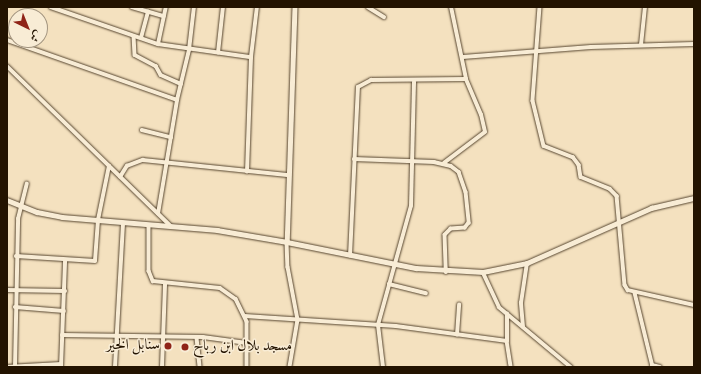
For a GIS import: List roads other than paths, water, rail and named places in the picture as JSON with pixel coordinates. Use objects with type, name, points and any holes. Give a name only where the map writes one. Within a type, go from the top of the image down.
[{"type":"street","points":[[51,7],[158,44],[189,50],[251,57]]},
{"type":"street","points":[[67,12],[69,7]]},
{"type":"street","points":[[132,7],[164,16]]},
{"type":"street","points":[[158,44],[166,7]]},
{"type":"street","points":[[158,214],[168,163],[177,100],[189,50],[194,7]]},
{"type":"street","points":[[218,53],[223,7]]},
{"type":"street","points":[[247,172],[251,57],[257,7]]},
{"type":"street","points":[[290,367],[298,320],[289,274],[287,242],[295,7]]},
{"type":"street","points":[[368,7],[384,17]]},
{"type":"street","points":[[444,163],[485,132],[466,79],[463,57],[451,7]]},
{"type":"street","points":[[540,7],[533,101],[544,146],[573,157],[579,165],[580,177],[614,192],[621,221],[625,285],[635,293],[694,306]]},
{"type":"street","points":[[641,45],[645,7]]},
{"type":"street","points":[[141,38],[148,12]]},
{"type":"street","points":[[134,36],[135,55],[156,66],[161,74],[181,84]]},
{"type":"street","points":[[7,40],[177,100]]},
{"type":"street","points":[[463,57],[537,50],[694,44]]},
{"type":"street","points":[[7,66],[171,226]]},
{"type":"street","points":[[350,256],[358,87],[371,80],[414,82],[466,79]]},
{"type":"street","points":[[383,367],[378,325],[410,206],[414,82]]},
{"type":"street","points":[[142,130],[171,137]]},
{"type":"street","points":[[354,159],[412,159],[444,163],[463,178],[469,223],[465,228],[451,230],[445,235],[446,272]]},
{"type":"street","points":[[120,177],[131,163],[143,160],[247,172],[289,175]]},
{"type":"street","points":[[16,256],[65,261],[96,259],[98,220],[109,166]]},
{"type":"street","points":[[15,367],[16,256],[20,206],[27,184]]},
{"type":"street","points":[[7,200],[20,206],[51,215],[246,234],[395,264],[446,272],[483,272],[527,263],[621,221],[666,204],[694,198]]},
{"type":"street","points":[[115,367],[123,223]]},
{"type":"street","points":[[149,225],[150,277],[155,282],[225,290],[236,299],[245,316],[247,367]]},
{"type":"street","points":[[7,366],[61,366],[65,261]]},
{"type":"street","points":[[523,327],[522,303],[527,263]]},
{"type":"street","points":[[483,272],[493,297],[507,314],[572,367]]},
{"type":"street","points":[[162,367],[165,284]]},
{"type":"street","points":[[389,284],[426,293]]},
{"type":"street","points":[[7,290],[65,291]]},
{"type":"street","points":[[635,293],[653,366],[660,367]]},
{"type":"street","points":[[457,335],[459,305]]},
{"type":"street","points":[[15,307],[64,311]]},
{"type":"street","points":[[507,314],[507,341],[511,367]]},
{"type":"street","points":[[245,316],[378,325],[507,341]]},
{"type":"street","points":[[62,335],[116,334],[197,338],[247,343]]},
{"type":"street","points":[[197,338],[200,367]]},
{"type":"place","name":"سنابل الخير","points":[[168,346]]},
{"type":"place","name":"مسجد بلال ابن رباح","points":[[185,347]]}]
